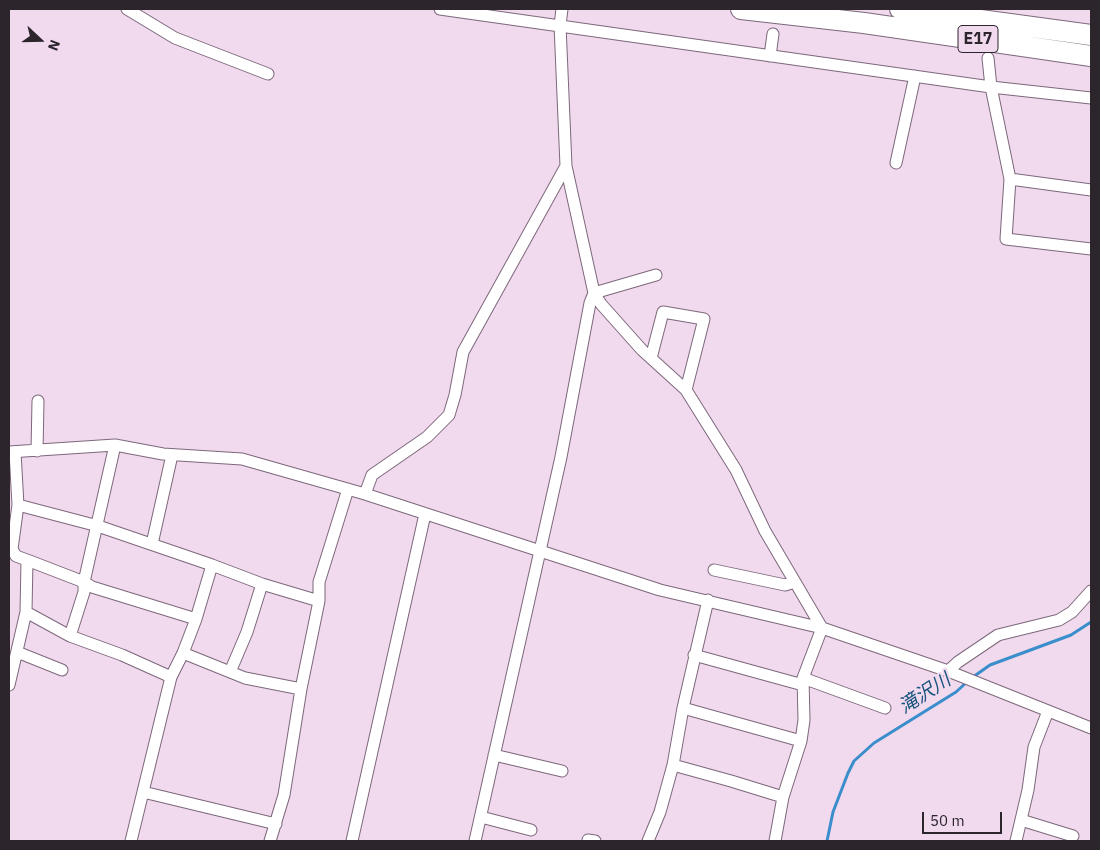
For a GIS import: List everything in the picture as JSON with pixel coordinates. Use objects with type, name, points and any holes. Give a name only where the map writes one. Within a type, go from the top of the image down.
[{"type":"highway","name":"E17","points":[[741,9],[864,23],[1091,56]]},
{"type":"highway","name":"E17","points":[[900,9],[1091,34]]},
{"type":"street","points":[[127,9],[175,38],[268,74]]},
{"type":"street","points":[[440,9],[991,87],[1091,98]]},
{"type":"street","points":[[562,9],[560,25],[566,166],[594,293],[601,304],[651,358],[686,390],[736,470],[765,531],[822,628],[803,682],[804,720],[801,741],[783,797],[774,841]]},
{"type":"street","points":[[770,56],[773,34]]},
{"type":"street","points":[[988,58],[991,87],[1010,178],[1006,239],[1091,249]]},
{"type":"street","points":[[896,163],[915,76]]},
{"type":"street","points":[[364,494],[372,475],[427,437],[449,415],[455,395],[462,352],[566,166]]},
{"type":"street","points":[[1010,178],[1091,190]]},
{"type":"street","points":[[594,293],[656,275]]},
{"type":"street","points":[[475,841],[561,457],[586,322],[594,293]]},
{"type":"street","points":[[651,358],[663,312],[704,319],[686,390]]},
{"type":"street","points":[[37,451],[38,401]]},
{"type":"street","points":[[70,636],[84,592],[84,582],[115,445]]},
{"type":"street","points":[[196,619],[92,587],[84,582],[16,556],[11,540],[18,505],[12,452],[115,445],[172,455],[242,459],[308,476],[660,590],[822,628],[948,672],[1091,728]]},
{"type":"street","points":[[152,544],[172,455]]},
{"type":"street","points":[[270,841],[284,796],[301,689],[319,601],[319,582],[348,489]]},
{"type":"street","points":[[18,505],[98,526],[262,584],[319,601]]},
{"type":"street","points":[[352,841],[425,514]]},
{"type":"street","points":[[9,685],[26,612],[27,560]]},
{"type":"street","points":[[131,841],[171,677],[183,654],[196,619],[212,565]]},
{"type":"street","points":[[714,570],[786,585],[795,582]]},
{"type":"street","points":[[230,672],[262,584]]},
{"type":"street","points":[[948,672],[958,662],[998,635],[1059,620],[1072,612],[1091,591]]},
{"type":"street","points":[[648,841],[660,812],[673,766],[682,708],[708,600]]},
{"type":"street","points":[[26,612],[70,636],[122,655],[171,677]]},
{"type":"street","points":[[16,652],[62,670]]},
{"type":"street","points":[[183,654],[245,678],[301,689]]},
{"type":"street","points":[[694,655],[803,682],[884,708]]},
{"type":"street","points":[[682,708],[801,741]]},
{"type":"street","points":[[1016,841],[1028,790],[1034,747],[1048,711]]},
{"type":"street","points":[[494,755],[562,771]]},
{"type":"street","points":[[673,766],[731,780],[783,797]]},
{"type":"street","points":[[143,792],[276,824]]},
{"type":"street","points":[[481,817],[531,830]]},
{"type":"street","points":[[1021,820],[1073,836]]},
{"type":"waterway","name":"滝沢川","points":[[973,677],[990,665],[1071,635],[1091,622]]},
{"type":"waterway","name":"滝沢川","points":[[827,841],[833,812],[854,761],[874,743],[956,692],[968,681]]}]
